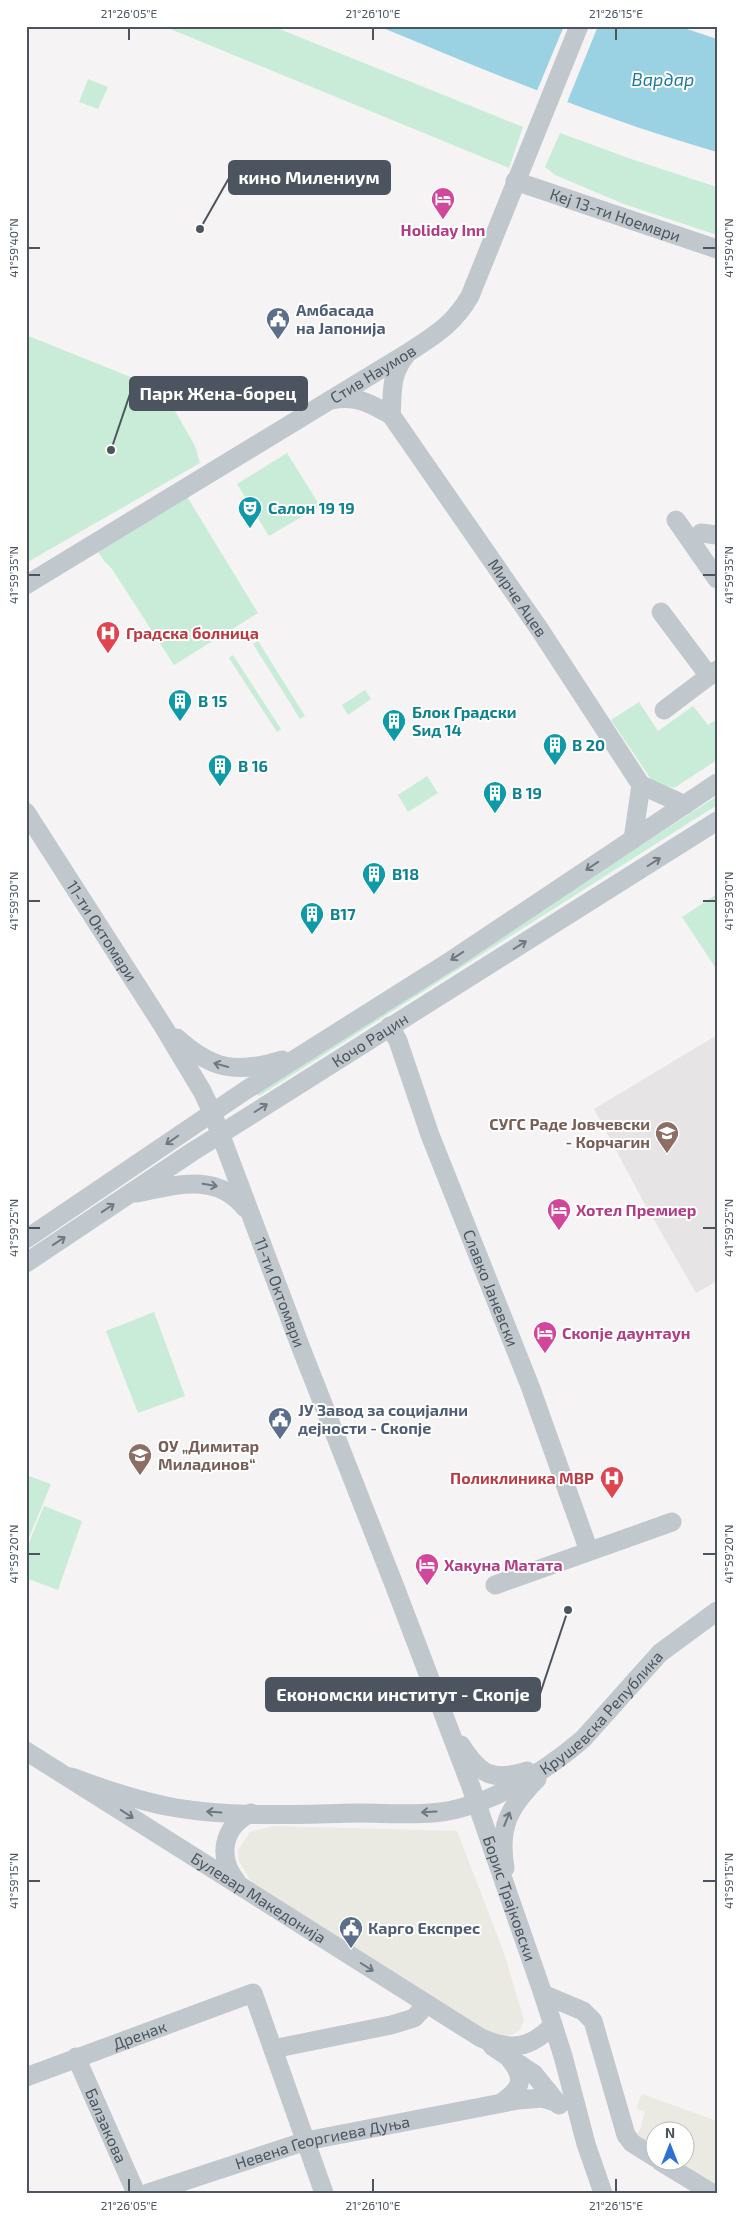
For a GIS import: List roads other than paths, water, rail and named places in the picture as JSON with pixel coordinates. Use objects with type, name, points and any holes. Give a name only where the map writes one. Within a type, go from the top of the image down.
[{"type":"street","name":"Стив Наумов","points":[[26,585],[440,332],[462,310],[470,296],[579,26]]},
{"type":"street","name":"Кеј 13-ти Ноември","points":[[515,181],[717,249]]},
{"type":"street","points":[[391,415],[392,381],[395,372],[408,352]]},
{"type":"street","name":"Мирче Ацев","points":[[329,401],[346,398],[359,399],[391,415],[540,630],[641,785]]},
{"type":"street","points":[[676,520],[717,579]]},
{"type":"street","points":[[660,612],[713,673],[664,710]]},
{"type":"street","name":"Кочо Рацин","points":[[212,1112],[452,960],[717,783]]},
{"type":"street","points":[[633,839],[641,785],[685,805]]},
{"type":"street","name":"11-ти Октомври","points":[[26,812],[163,1026],[202,1091],[212,1112],[476,1803]]},
{"type":"street","name":"Кочо Рацин","points":[[26,1263],[220,1134],[717,821]]},
{"type":"street","points":[[163,1026],[202,1058],[227,1068],[252,1068],[302,1054]]},
{"type":"street","name":"Славко Јаневски","points":[[390,1026],[398,1041],[430,1135],[530,1386],[589,1551]]},
{"type":"street","points":[[26,1239],[212,1112]]},
{"type":"street","points":[[127,1195],[177,1186],[209,1184],[230,1192],[249,1213]]},
{"type":"street","points":[[495,1585],[672,1522]]},
{"type":"street","name":"Крушевска Република","points":[[476,1803],[516,1785],[552,1763],[583,1739],[660,1653],[717,1611]]},
{"type":"street","points":[[446,1721],[468,1756],[480,1769],[489,1775],[507,1777],[552,1763]]},
{"type":"street","name":"Булевар Македонија","points":[[26,1750],[481,2038],[498,2045],[513,2047],[535,2039],[553,2025]]},
{"type":"street","points":[[511,1901],[504,1858],[503,1837],[506,1821],[520,1796],[552,1763]]},
{"type":"street","name":"Булевар Македонија","points":[[71,1777],[114,1793],[176,1808],[251,1813],[426,1813],[459,1808],[476,1803]]},
{"type":"street","name":"Борис Трајковски","points":[[476,1803],[553,2025]]},
{"type":"street","points":[[242,1888],[226,1865],[224,1846],[226,1838],[236,1823],[251,1813]]},
{"type":"street","name":"Дренак","points":[[26,2077],[76,2057],[253,1994],[273,2049]]},
{"type":"street","points":[[543,1994],[583,2011],[593,2021],[626,2135],[632,2143],[646,2152]]},
{"type":"street","points":[[324,2193],[273,2049],[391,2025],[414,2018],[427,2004]]},
{"type":"street","points":[[553,2025],[586,2144],[603,2193]]},
{"type":"street","points":[[481,2038],[534,2074],[558,2103],[586,2144]]},
{"type":"street","points":[[501,2103],[516,2092],[520,2082],[517,2069],[507,2056]]},
{"type":"street","name":"Балзакова","points":[[76,2057],[136,2193]]},
{"type":"street","name":"Невена Георгиева Дуња","points":[[148,2193],[306,2141],[501,2103],[542,2098],[558,2103]]},
{"type":"street","points":[[677,2172],[712,2193]]},
{"type":"water","name":"Вардар","points":[[378,26],[678,26],[717,39],[717,152],[588,110]]},
{"type":"place","name":"Holiday Inn","points":[[443,220]]},
{"type":"place","name":"кино Милениум","points":[[200,229]]},
{"type":"place","name":"Амбасада на Јапонија","points":[[278,340]]},
{"type":"place","name":"Парк Жена-борец","points":[[111,450]]},
{"type":"place","name":"Салон 19 19","points":[[250,529]]},
{"type":"place","name":"Градска болница","points":[[108,654]]},
{"type":"place","name":"B 15","points":[[180,722]]},
{"type":"place","name":"Блок Градски Sид 14","points":[[394,742]]},
{"type":"place","name":"B 20","points":[[555,766]]},
{"type":"place","name":"B 16","points":[[220,787]]},
{"type":"place","name":"B 19","points":[[495,814]]},
{"type":"place","name":"B18","points":[[374,895]]},
{"type":"place","name":"B17","points":[[312,935]]},
{"type":"place","name":"СУГС Раде Јовчевски - Корчагин","points":[[667,1154]]},
{"type":"place","name":"Хотел Премиер","points":[[559,1231]]},
{"type":"place","name":"Скопје даунтаун","points":[[545,1354]]},
{"type":"place","name":"ЈУ Завод за социјални дејности - Скопје","points":[[280,1440]]},
{"type":"place","name":"ОУ „Димитар Миладинов“","points":[[140,1476]]},
{"type":"place","name":"Поликлиника МВР","points":[[612,1499]]},
{"type":"place","name":"Хакуна Матата","points":[[427,1586]]},
{"type":"place","name":"Економски институт - Скопје","points":[[568,1610]]},
{"type":"place","name":"Карго Експрес","points":[[351,1949]]}]
